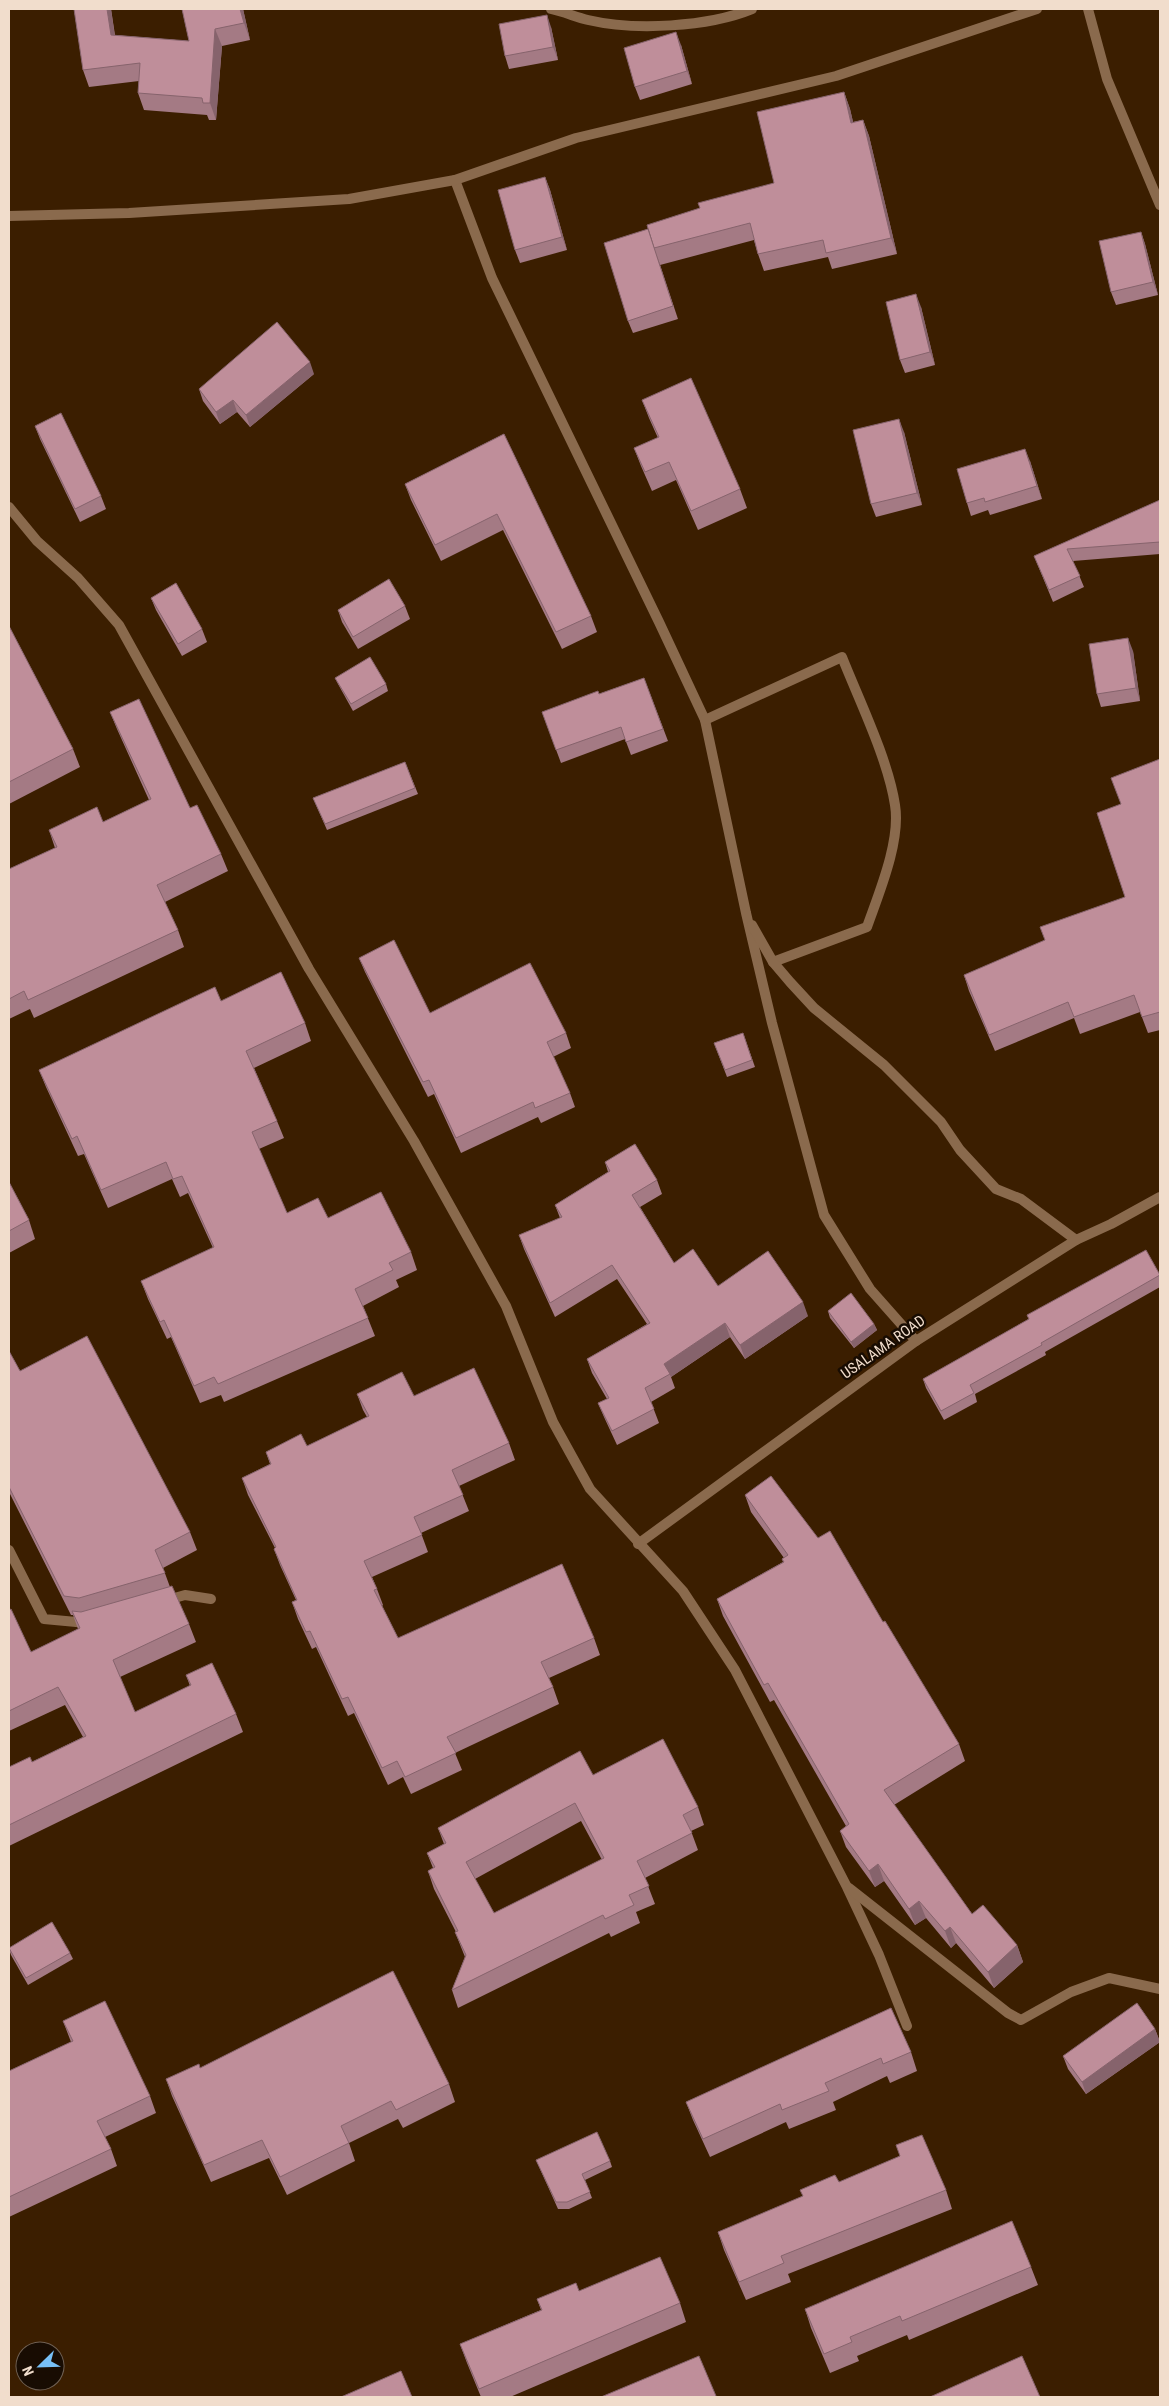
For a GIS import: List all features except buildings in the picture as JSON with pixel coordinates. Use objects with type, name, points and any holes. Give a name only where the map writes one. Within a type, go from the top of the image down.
[{"type":"street","points":[[551,9],[590,20],[662,27],[735,16],[752,9]]},
{"type":"street","points":[[9,216],[129,213],[349,199],[455,180],[576,138],[836,76],[1037,9]]},
{"type":"street","points":[[1088,9],[1107,79],[1153,190],[1159,198]]},
{"type":"street","points":[[455,180],[492,278],[660,622],[705,720],[746,913],[772,1023],[824,1215],[870,1289],[916,1340]]},
{"type":"street","points":[[9,507],[38,542],[78,578],[119,626],[309,969],[414,1141],[506,1306],[553,1422],[590,1489],[682,1591],[735,1670],[847,1887],[879,1955],[907,2026]]},
{"type":"street","points":[[705,720],[842,656],[886,772],[896,806],[893,846],[885,879],[867,927],[773,962]]},
{"type":"street","points":[[746,913],[773,962],[814,1008],[884,1065],[941,1122],[951,1134],[960,1150],[996,1189],[1021,1198],[1076,1240]]},
{"type":"street","name":"USALAMA ROAD","points":[[638,1544],[916,1340],[1076,1240],[1111,1224],[1160,1197]]},
{"type":"street","points":[[9,1550],[44,1619],[86,1623],[95,1620]]},
{"type":"street","points":[[151,1605],[186,1595],[211,1599]]},
{"type":"street","points":[[847,1887],[1008,2012],[1021,2020],[1071,1992],[1110,1978],[1160,1989]]}]
